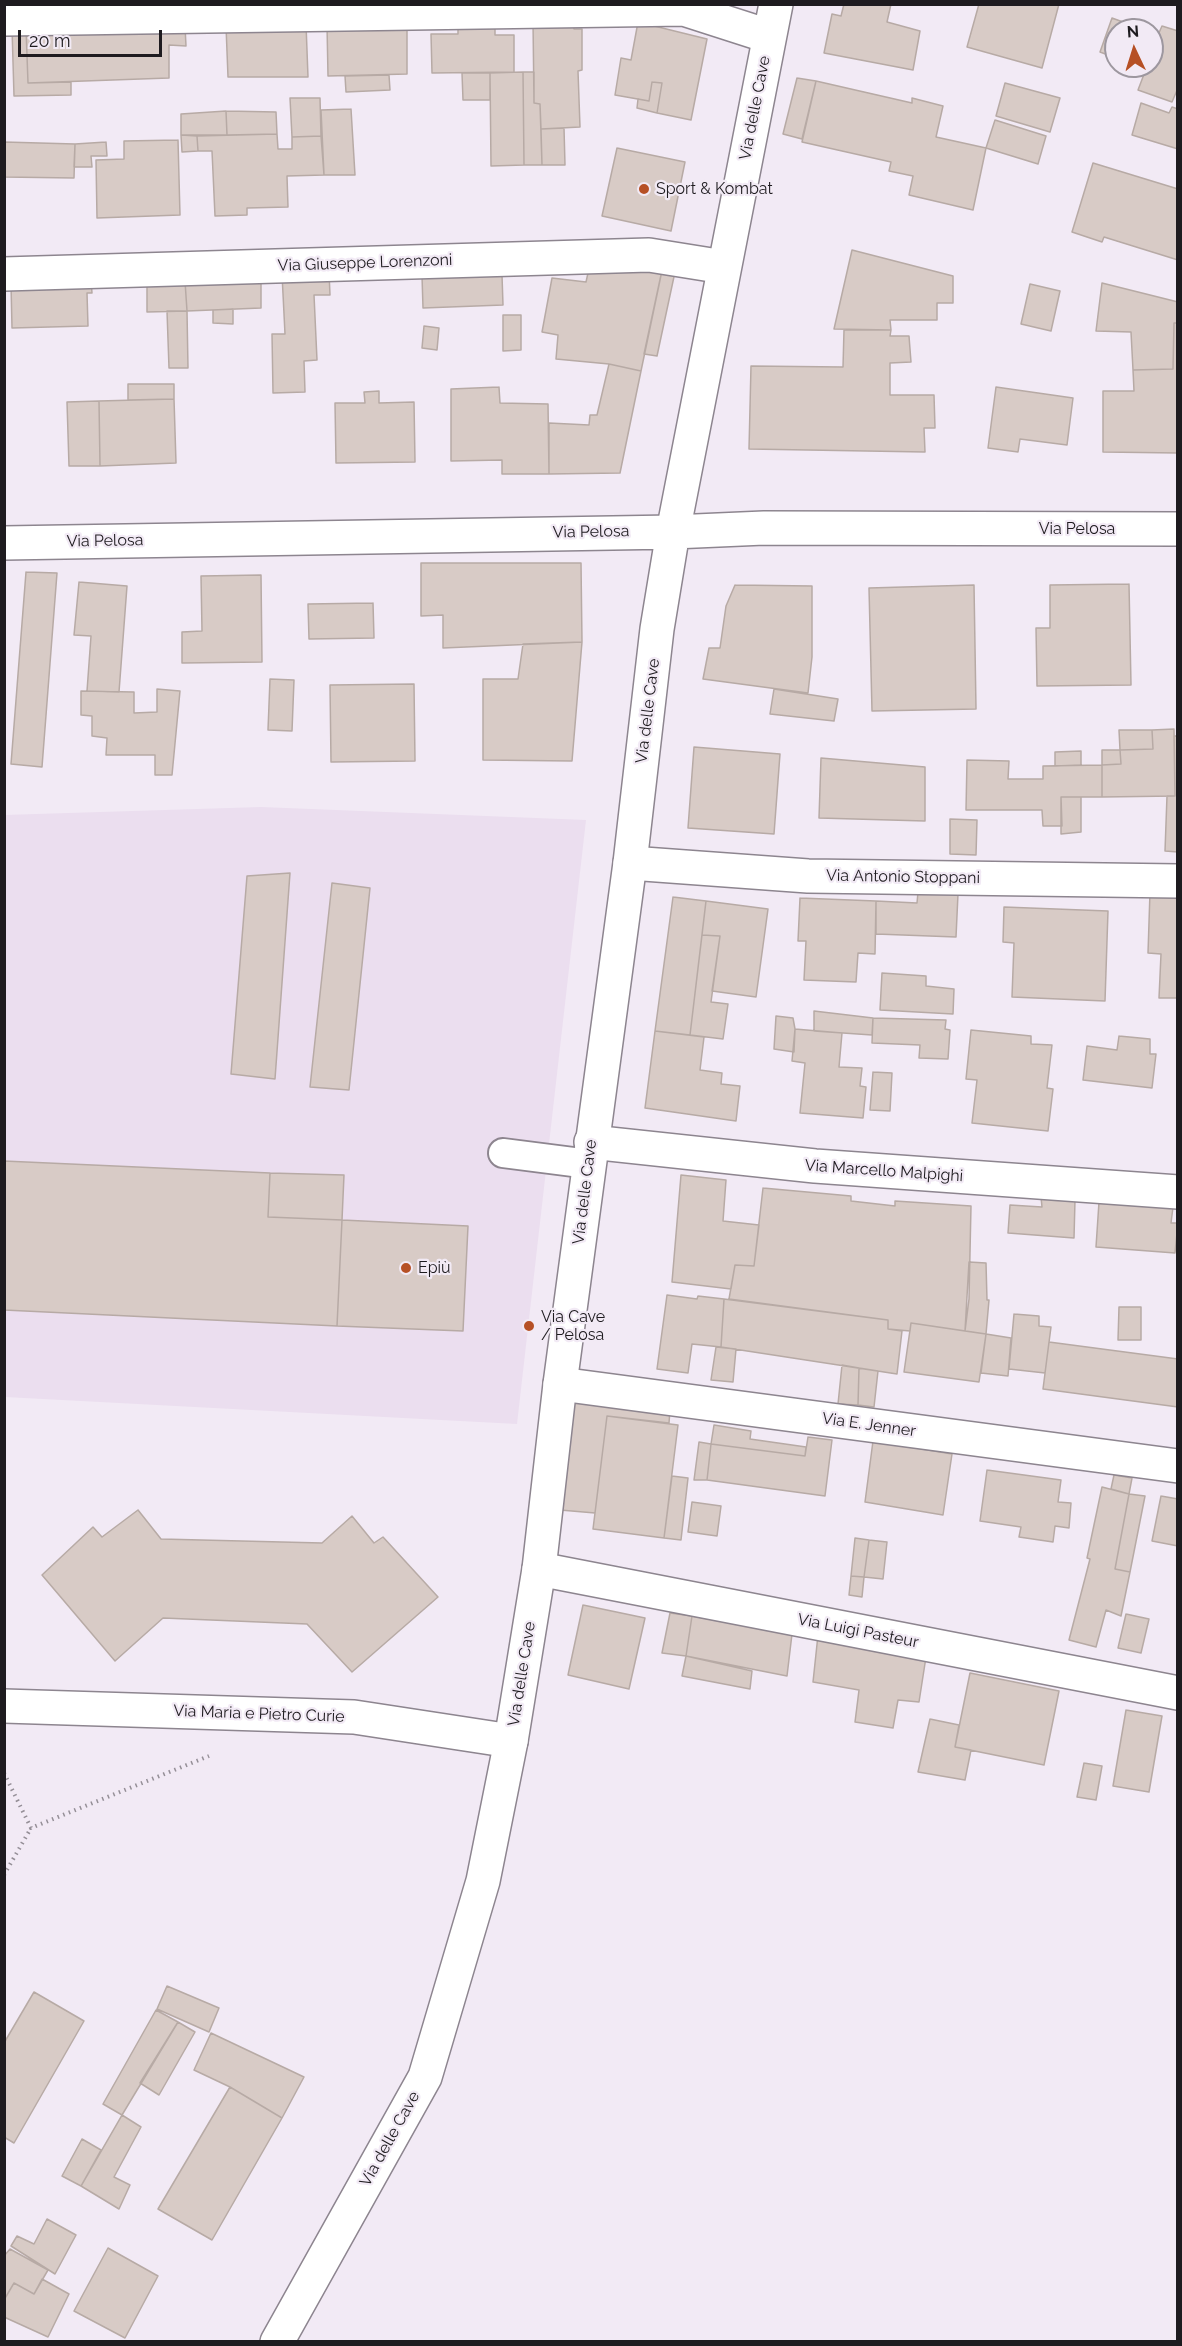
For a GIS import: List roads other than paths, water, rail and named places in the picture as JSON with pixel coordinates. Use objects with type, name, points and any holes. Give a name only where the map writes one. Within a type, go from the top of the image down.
[{"type":"street","name":"Via delle Cave","points":[[277,2342],[425,2077],[483,1881],[511,1741],[539,1569],[560,1384],[630,863],[657,629],[673,532],[776,4]]},
{"type":"street","points":[[4,19],[684,9],[768,36]]},
{"type":"street","name":"Via Giuseppe Lorenzoni","points":[[4,274],[649,255],[724,267]]},
{"type":"street","name":"Via Pelosa","points":[[4,543],[673,532],[764,528],[1178,529]]},
{"type":"street","name":"Via Antonio Stoppani","points":[[630,863],[808,876],[1178,881]]},
{"type":"street","name":"Via Marcello Malpighi","points":[[590,1153],[814,1166],[1178,1192]]},
{"type":"street","name":"Via E. Jenner","points":[[560,1384],[1178,1466]]},
{"type":"street","name":"Via Luigi Pasteur","points":[[539,1569],[1178,1694]]},
{"type":"street","name":"Via Maria e Pietro Curie","points":[[4,1706],[354,1717],[511,1741]]},
{"type":"lane","points":[[503,1153],[590,1153]]},
{"type":"place","name":"Sport & Kombat","points":[[644,189]]},
{"type":"place","name":"Epiù","points":[[406,1268]]},
{"type":"place","name":"Via Cave / Pelosa","points":[[529,1326]]}]
